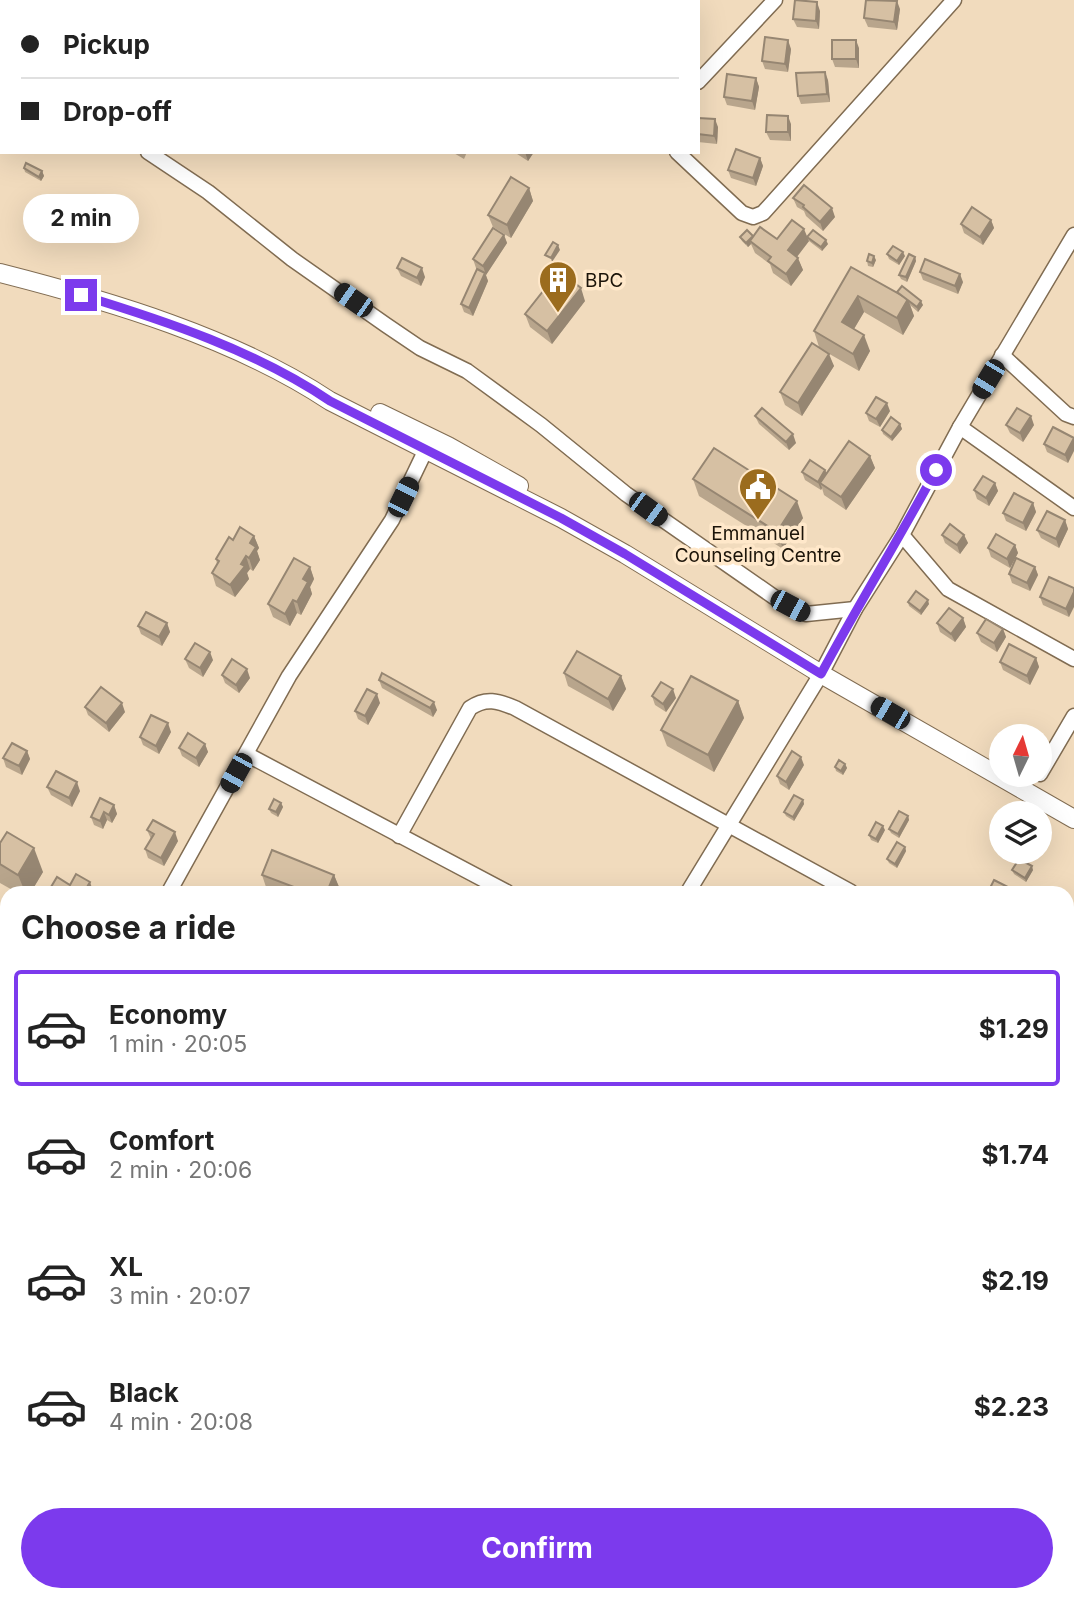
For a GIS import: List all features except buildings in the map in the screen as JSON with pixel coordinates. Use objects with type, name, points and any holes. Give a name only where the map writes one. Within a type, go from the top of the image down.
[{"type":"main road","points":[[0,273],[127,309],[231,349],[304,384],[335,392],[429,444],[528,491],[561,518],[821,674],[1074,819]]},
{"type":"street","points":[[700,80],[775,0]]},
{"type":"street","points":[[679,154],[742,212],[753,217],[763,213],[954,0]]},
{"type":"street","points":[[151,154],[208,192],[292,259],[386,325],[420,348],[467,371],[541,425],[637,502],[774,597],[806,614],[855,609]]},
{"type":"street","points":[[692,886],[821,674],[855,609],[902,535],[960,427],[1074,235]]},
{"type":"street","points":[[1002,355],[1066,414],[1074,417]]},
{"type":"street","points":[[960,427],[1074,508]]},
{"type":"street","points":[[172,886],[289,676],[391,520],[429,444]]},
{"type":"street","points":[[902,535],[948,589],[1074,659]]},
{"type":"street","points":[[399,836],[470,708],[489,701],[515,708],[840,886]]},
{"type":"street","points":[[1052,753],[1074,716]]},
{"type":"street","points":[[246,754],[495,886]]},
{"type":"street","points":[[1029,792],[1031,788]]},
{"type":"place","name":"BPC","points":[[558,314]]},
{"type":"place","name":"Emmanuel Counseling Centre","points":[[758,521]]},
{"type":"route","points":[[81,295],[127,309],[231,349],[304,384],[330,401],[561,518],[821,674],[855,609],[902,535],[936,470]]}]
